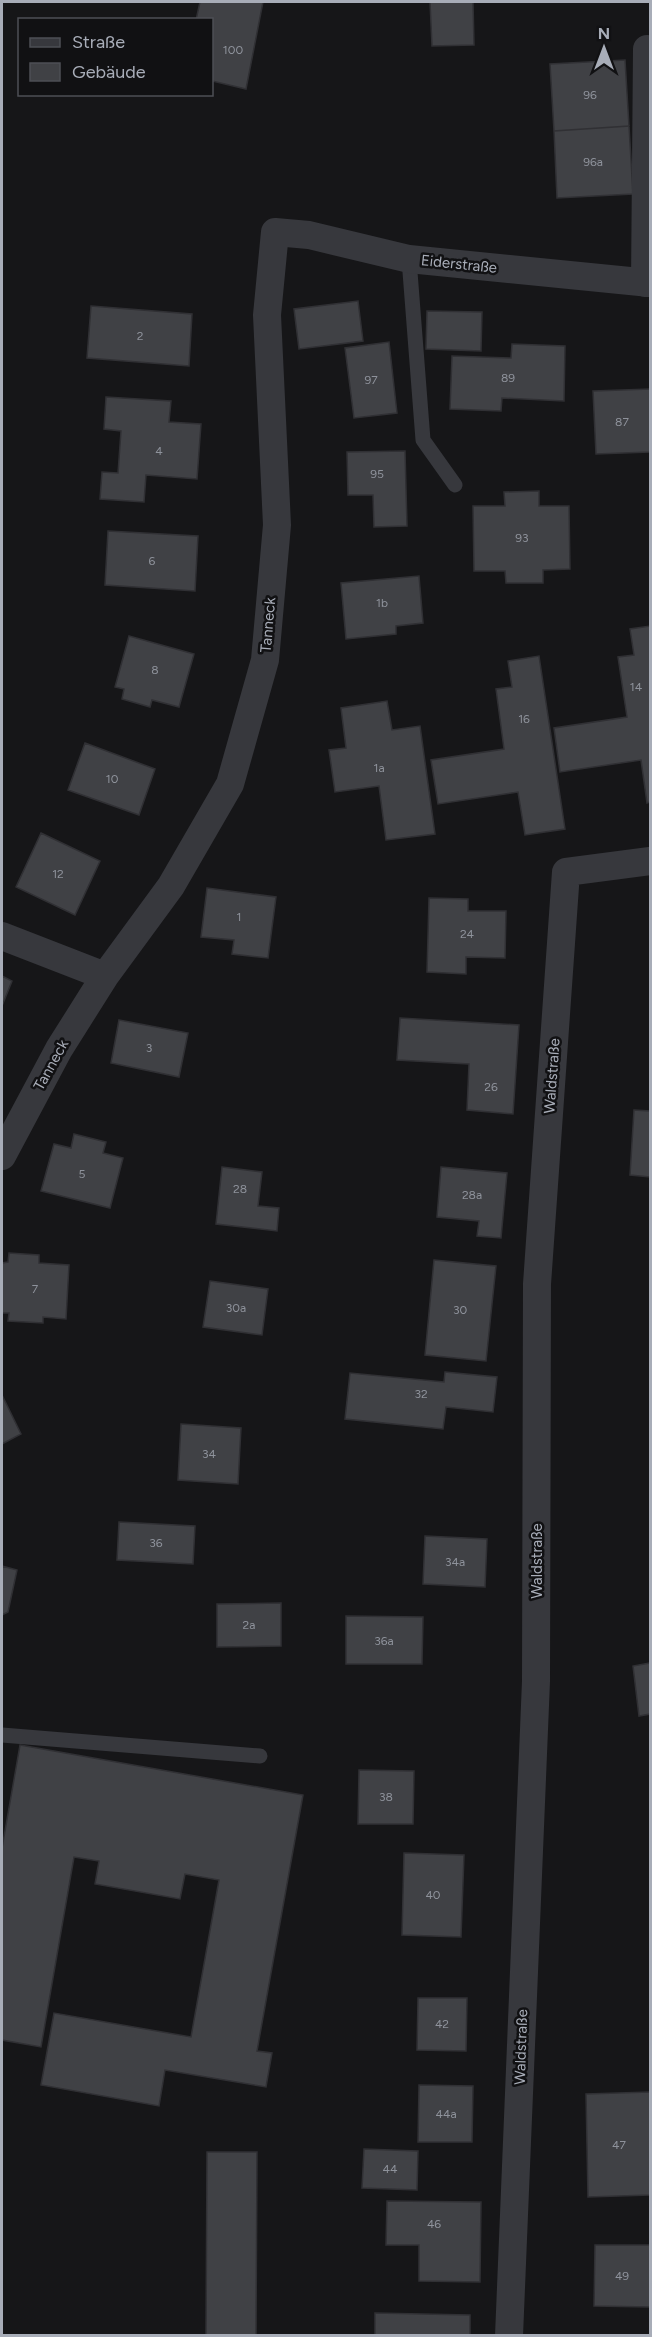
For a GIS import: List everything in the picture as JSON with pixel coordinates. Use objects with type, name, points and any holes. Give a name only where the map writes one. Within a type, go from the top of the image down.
[{"type":"street","name":"Eiderstraße","points":[[275,232],[309,236],[409,259],[648,283],[647,50]]},
{"type":"street","name":"Tanneck","points":[[2,1156],[59,1049],[105,976],[171,886],[230,784],[265,660],[277,525],[267,315],[275,232]]},
{"type":"street","name":"Waldstraße","points":[[509,2336],[536,1681],[537,1284],[566,872],[651,861]]},
{"type":"street","points":[[2,936],[105,976]]},
{"type":"lane","points":[[409,259],[423,440],[455,484]]},
{"type":"lane","points":[[2,1735],[260,1756]]},
{"type":"building","points":[[200,2],[263,2],[246,89],[213,81],[213,18],[196,18]]},
{"type":"building","points":[[430,2],[473,2],[474,45],[432,46]]},
{"type":"building","points":[[625,60],[629,126],[554,131],[550,64]]},
{"type":"building","points":[[629,126],[633,194],[557,198],[554,131]]},
{"type":"building","points":[[358,301],[363,341],[299,349],[294,309]]},
{"type":"building","points":[[91,306],[192,314],[189,366],[87,358]]},
{"type":"building","points":[[427,311],[482,312],[481,351],[426,349]]},
{"type":"building","points":[[389,342],[397,413],[354,418],[345,348]]},
{"type":"building","points":[[512,344],[565,346],[564,401],[502,398],[501,411],[450,409],[452,356],[511,358]]},
{"type":"building","points":[[650,389],[650,452],[596,454],[593,391]]},
{"type":"building","points":[[106,397],[171,401],[169,422],[201,424],[197,479],[146,475],[144,502],[100,499],[102,472],[118,473],[121,431],[104,429]]},
{"type":"building","points":[[405,451],[407,526],[374,527],[373,495],[348,495],[347,452]]},
{"type":"building","points":[[539,491],[539,506],[569,506],[570,569],[543,570],[543,583],[506,583],[505,571],[474,571],[473,506],[505,506],[504,492]]},
{"type":"building","points":[[108,531],[198,536],[195,591],[105,585]]},
{"type":"building","points":[[419,576],[423,623],[396,626],[396,634],[346,639],[341,583]]},
{"type":"building","points":[[650,626],[650,802],[647,803],[641,760],[560,772],[554,728],[627,717],[618,657],[634,655],[630,629]]},
{"type":"building","points":[[129,636],[194,654],[179,707],[152,700],[150,707],[122,699],[124,689],[115,687]]},
{"type":"building","points":[[539,656],[565,829],[525,835],[518,792],[438,804],[431,760],[504,749],[496,689],[512,687],[508,661]]},
{"type":"building","points":[[387,701],[392,730],[420,726],[435,834],[386,840],[379,786],[335,792],[329,750],[346,748],[341,708]]},
{"type":"building","points":[[85,743],[155,769],[139,815],[68,790]]},
{"type":"building","points":[[41,833],[100,861],[75,915],[16,887]]},
{"type":"building","points":[[207,888],[276,897],[268,958],[232,954],[234,940],[201,937]]},
{"type":"building","points":[[429,898],[468,899],[468,911],[506,911],[505,958],[466,957],[466,974],[427,972]]},
{"type":"building","points":[[2,976],[12,981],[2,1006]]},
{"type":"building","points":[[400,1018],[519,1025],[513,1114],[467,1110],[469,1064],[397,1060]]},
{"type":"building","points":[[119,1020],[188,1033],[179,1077],[111,1063]]},
{"type":"building","points":[[634,1110],[650,1111],[650,1177],[630,1175]]},
{"type":"building","points":[[74,1134],[106,1142],[103,1153],[123,1158],[110,1208],[41,1191],[54,1144],[71,1148]]},
{"type":"building","points":[[222,1167],[262,1172],[258,1206],[279,1208],[277,1231],[216,1224]]},
{"type":"building","points":[[441,1167],[507,1173],[501,1238],[477,1236],[479,1221],[437,1217]]},
{"type":"building","points":[[9,1253],[39,1255],[39,1263],[69,1265],[66,1319],[43,1317],[43,1323],[8,1321],[9,1313],[2,1313],[2,1263],[8,1262]]},
{"type":"building","points":[[434,1260],[496,1266],[486,1361],[425,1355]]},
{"type":"building","points":[[210,1281],[268,1289],[262,1335],[203,1327]]},
{"type":"building","points":[[445,1372],[497,1377],[493,1412],[446,1407],[443,1429],[345,1419],[350,1373],[444,1382]]},
{"type":"building","points":[[2,1395],[21,1434],[2,1444]]},
{"type":"building","points":[[181,1424],[241,1428],[238,1484],[178,1480]]},
{"type":"building","points":[[119,1522],[195,1526],[193,1564],[117,1560]]},
{"type":"building","points":[[425,1536],[487,1539],[485,1587],[423,1584]]},
{"type":"building","points":[[2,1566],[17,1570],[8,1612],[2,1615]]},
{"type":"building","points":[[281,1603],[281,1646],[217,1647],[217,1604]]},
{"type":"building","points":[[346,1616],[423,1617],[422,1664],[346,1664]]},
{"type":"building","points":[[650,1663],[650,1714],[639,1716],[633,1666]]},
{"type":"building","points":[[20,1745],[303,1795],[257,2051],[272,2053],[266,2087],[165,2070],[159,2106],[41,2085],[54,2013],[191,2037],[219,1880],[185,1874],[180,1899],[95,1884],[99,1861],[74,1857],[41,2047],[2,2040],[2,1848]]},
{"type":"building","points":[[359,1770],[414,1771],[413,1824],[358,1824]]},
{"type":"building","points":[[404,1853],[464,1855],[461,1937],[402,1935]]},
{"type":"building","points":[[418,1998],[467,1998],[466,2051],[417,2050]]},
{"type":"building","points":[[419,2085],[473,2086],[472,2142],[418,2142]]},
{"type":"building","points":[[650,2092],[650,2195],[588,2197],[586,2094]]},
{"type":"building","points":[[364,2149],[418,2151],[417,2190],[362,2188]]},
{"type":"building","points":[[207,2152],[257,2152],[256,2336],[206,2336]]},
{"type":"building","points":[[387,2201],[481,2202],[480,2282],[419,2281],[419,2245],[386,2245]]},
{"type":"building","points":[[595,2245],[650,2245],[650,2307],[594,2306]]},
{"type":"building","points":[[375,2313],[470,2315],[470,2336],[375,2336]]}]
